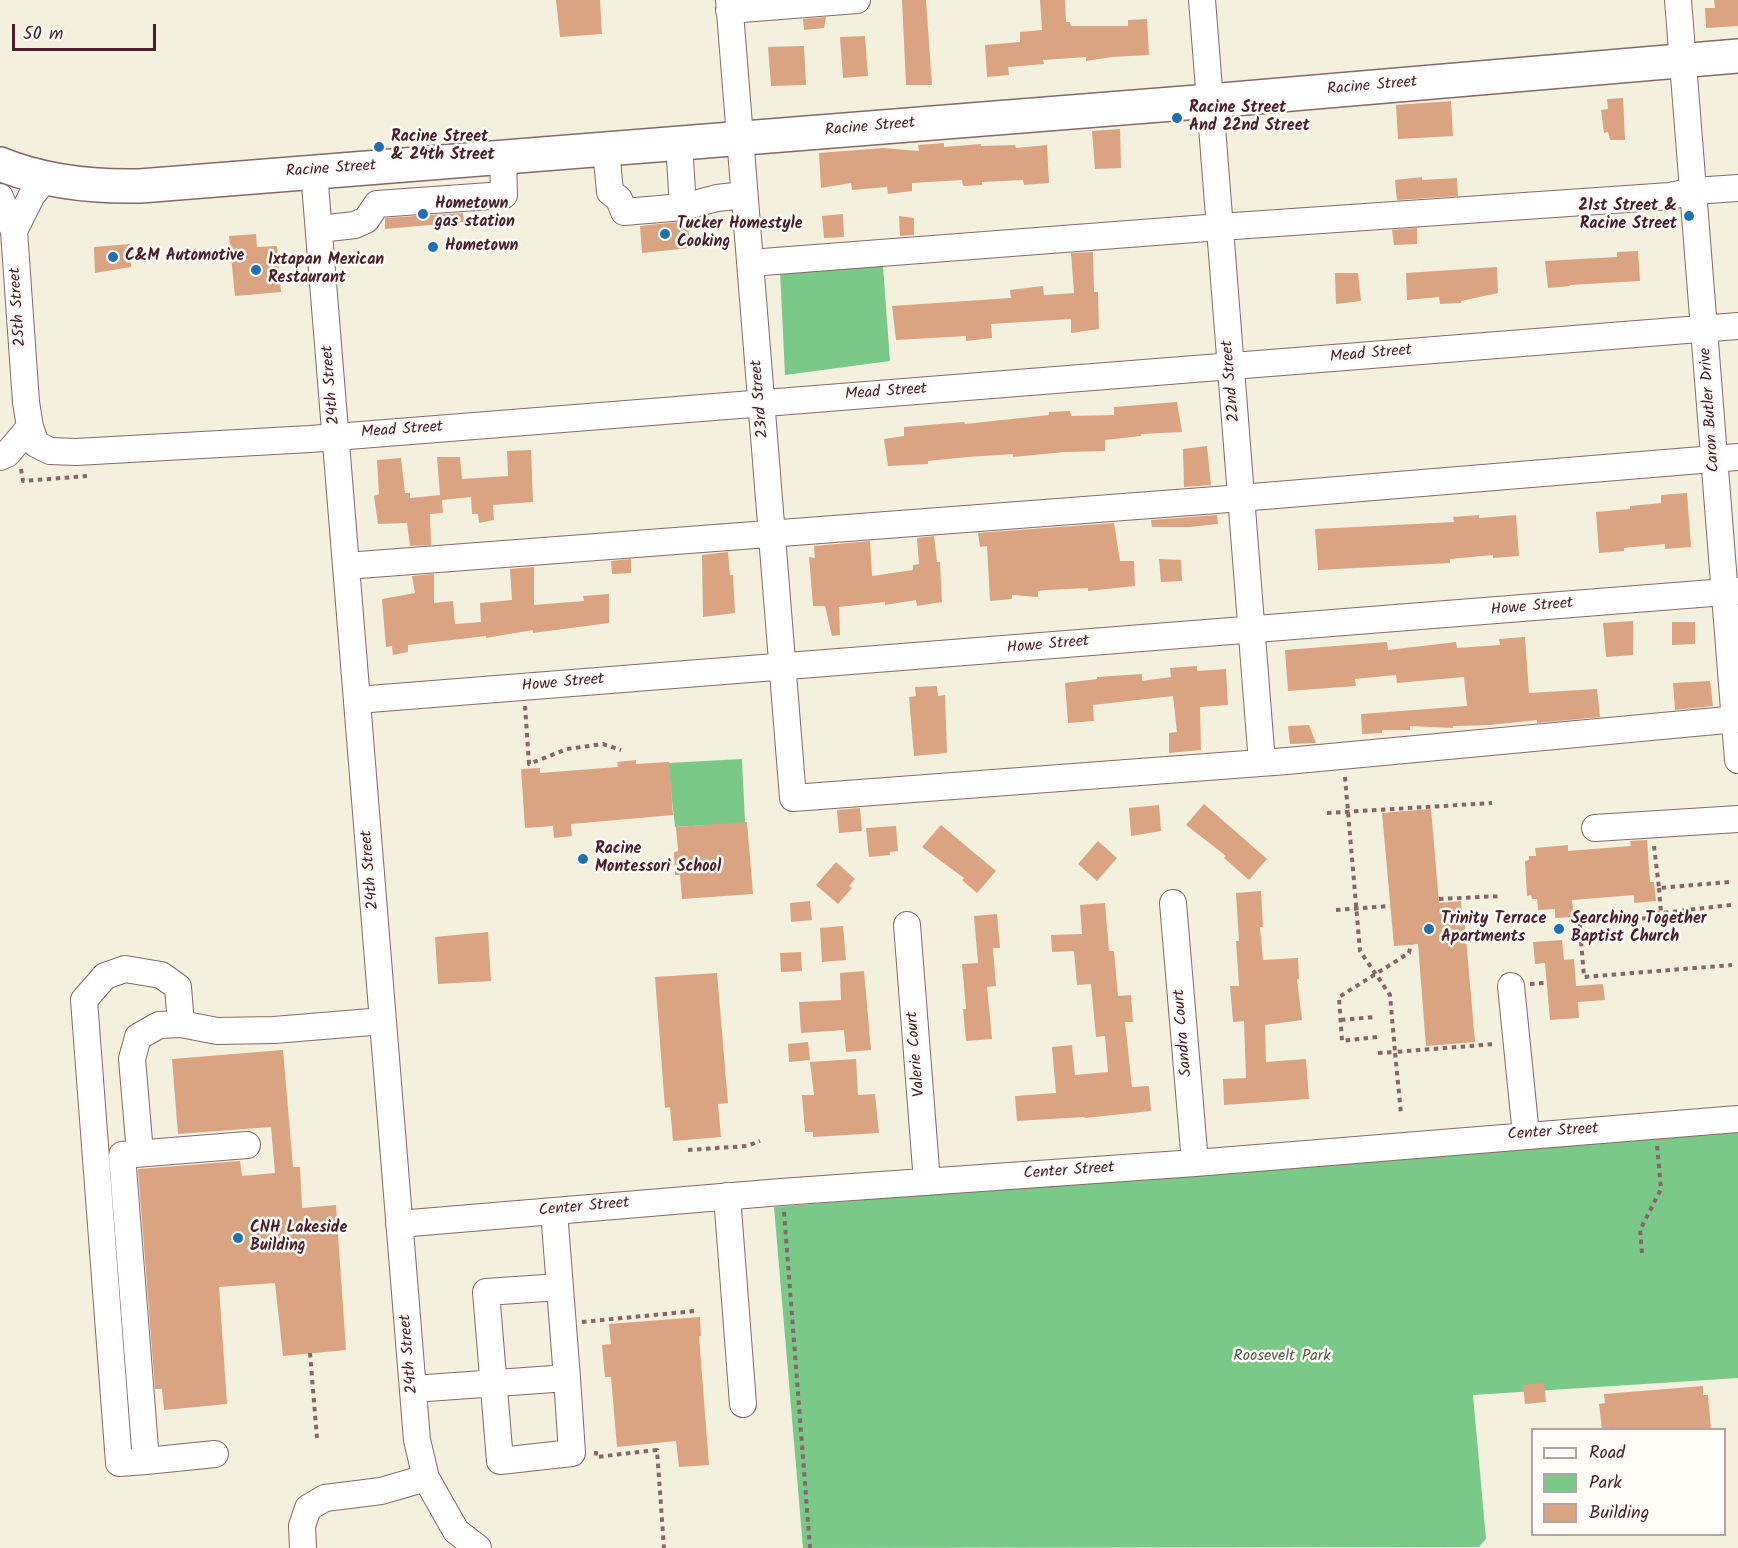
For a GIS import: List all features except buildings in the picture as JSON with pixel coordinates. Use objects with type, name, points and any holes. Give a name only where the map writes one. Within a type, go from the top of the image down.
[{"type":"main road","name":"Racine Street","points":[[1,175],[46,178],[88,185],[120,186],[1210,101],[1738,56]]},
{"type":"street","points":[[729,5],[857,0]]},
{"type":"street","name":"22nd Street","points":[[1202,0],[1263,763]]},
{"type":"street","name":"Caron Butler Drive","points":[[1678,0],[1704,329],[1726,458],[1738,760]]},
{"type":"street","name":"23rd Street","points":[[729,5],[793,798],[1263,763]]},
{"type":"street","points":[[679,143],[683,207]]},
{"type":"street","points":[[606,149],[610,192],[619,199],[624,212],[683,207],[717,198],[744,195]]},
{"type":"street","points":[[377,204],[504,195],[503,157]]},
{"type":"street","points":[[319,229],[354,225],[366,220],[377,204],[374,167]]},
{"type":"street","name":"24th Street","points":[[314,172],[417,1440],[426,1478],[456,1531],[478,1548]]},
{"type":"street","points":[[1,175],[14,231]]},
{"type":"street","points":[[14,231],[32,195],[46,178]]},
{"type":"street","points":[[750,262],[1220,226],[1670,196],[1694,191],[1738,188]]},
{"type":"street","name":"25th Street","points":[[14,231],[26,402],[33,436]]},
{"type":"street","name":"Mead Street","points":[[33,436],[50,451],[76,453],[336,436],[1738,326]]},
{"type":"street","points":[[0,457],[33,436]]},
{"type":"street","points":[[346,566],[1241,498],[1726,458]]},
{"type":"street","name":"Howe Street","points":[[357,700],[1731,592]]},
{"type":"street","points":[[1263,763],[1736,719]]},
{"type":"street","points":[[1595,828],[1738,819]]},
{"type":"street","name":"Sandra Court","points":[[1173,903],[1195,1163]]},
{"type":"street","name":"Valerie Court","points":[[907,925],[927,1182]]},
{"type":"street","points":[[181,1024],[178,987],[161,975],[125,969],[105,975],[84,1000],[120,1463],[215,1454]]},
{"type":"street","points":[[1511,986],[1526,1136]]},
{"type":"street","points":[[140,1153],[132,1059],[138,1037],[159,1025],[181,1024],[217,1031],[274,1030],[383,1021]]},
{"type":"street","name":"Center Street","points":[[399,1224],[727,1196],[1195,1163],[1738,1119]]},
{"type":"street","points":[[146,1461],[122,1155],[247,1145]]},
{"type":"street","points":[[727,1196],[743,1404]]},
{"type":"street","points":[[554,1211],[560,1287],[574,1323],[567,1378],[572,1453],[500,1461],[486,1292],[560,1287]]},
{"type":"street","points":[[413,1389],[567,1378]]},
{"type":"street","points":[[303,1548],[302,1526],[308,1508],[325,1498],[381,1491],[426,1478]]},
{"type":"path","points":[[523,687],[529,764],[567,749],[603,744],[621,750]]},
{"type":"path","points":[[1345,774],[1360,951],[1390,996],[1401,1114]]},
{"type":"path","points":[[1327,813],[1492,802]]},
{"type":"path","points":[[1652,825],[1661,913]]},
{"type":"path","points":[[1659,888],[1729,882]]},
{"type":"path","points":[[1438,899],[1501,896]]},
{"type":"path","points":[[1731,905],[1661,913],[1649,912],[1648,918],[1625,920],[1623,913],[1579,916],[1584,976],[1732,965]]},
{"type":"path","points":[[1336,910],[1390,906]]},
{"type":"path","points":[[1377,1037],[1342,1041],[1339,997],[1409,953],[1411,944]]},
{"type":"path","points":[[1341,1020],[1374,1017]]},
{"type":"path","points":[[1378,1053],[1517,1042]]},
{"type":"path","points":[[688,1150],[747,1146],[760,1141]]},
{"type":"path","points":[[1642,1252],[1640,1230],[1660,1189],[1657,1144]]},
{"type":"path","points":[[784,1211],[810,1548]]},
{"type":"path","points":[[574,1323],[695,1311]]},
{"type":"path","points":[[574,1323],[587,1333]]},
{"type":"path","points":[[310,1353],[317,1438]]},
{"type":"path","points":[[595,1446],[596,1457],[657,1450],[664,1548]]},
{"type":"green space","points":[[883,266],[890,361],[785,375],[780,271]]},
{"type":"green space","points":[[742,759],[745,823],[675,827],[668,763]]},
{"type":"green space","name":"Roosevelt Park","points":[[1738,1129],[1738,1378],[1473,1395],[1486,1539],[1479,1547],[803,1548],[774,1207]]},
{"type":"place","name":"Racine Street And 22nd Street","points":[[1177,118]]},
{"type":"place","name":"Racine Street & 24th Street","points":[[379,147]]},
{"type":"place","name":"Hometown gas station","points":[[423,214]]},
{"type":"place","name":"21st Street & Racine Street","points":[[1689,216]]},
{"type":"place","name":"Tucker Homestyle Cooking","points":[[665,234]]},
{"type":"place","name":"Hometown","points":[[433,247]]},
{"type":"place","name":"C&M Automotive","points":[[113,257]]},
{"type":"place","name":"Ixtapan Mexican Restaurant","points":[[256,270]]},
{"type":"place","name":"Racine Montessori School","points":[[583,859]]},
{"type":"place","name":"Trinity Terrace Apartments","points":[[1429,929]]},
{"type":"place","name":"Searching Together Baptist Church","points":[[1559,929]]},
{"type":"place","name":"CNH Lakeside Building","points":[[238,1238]]}]
